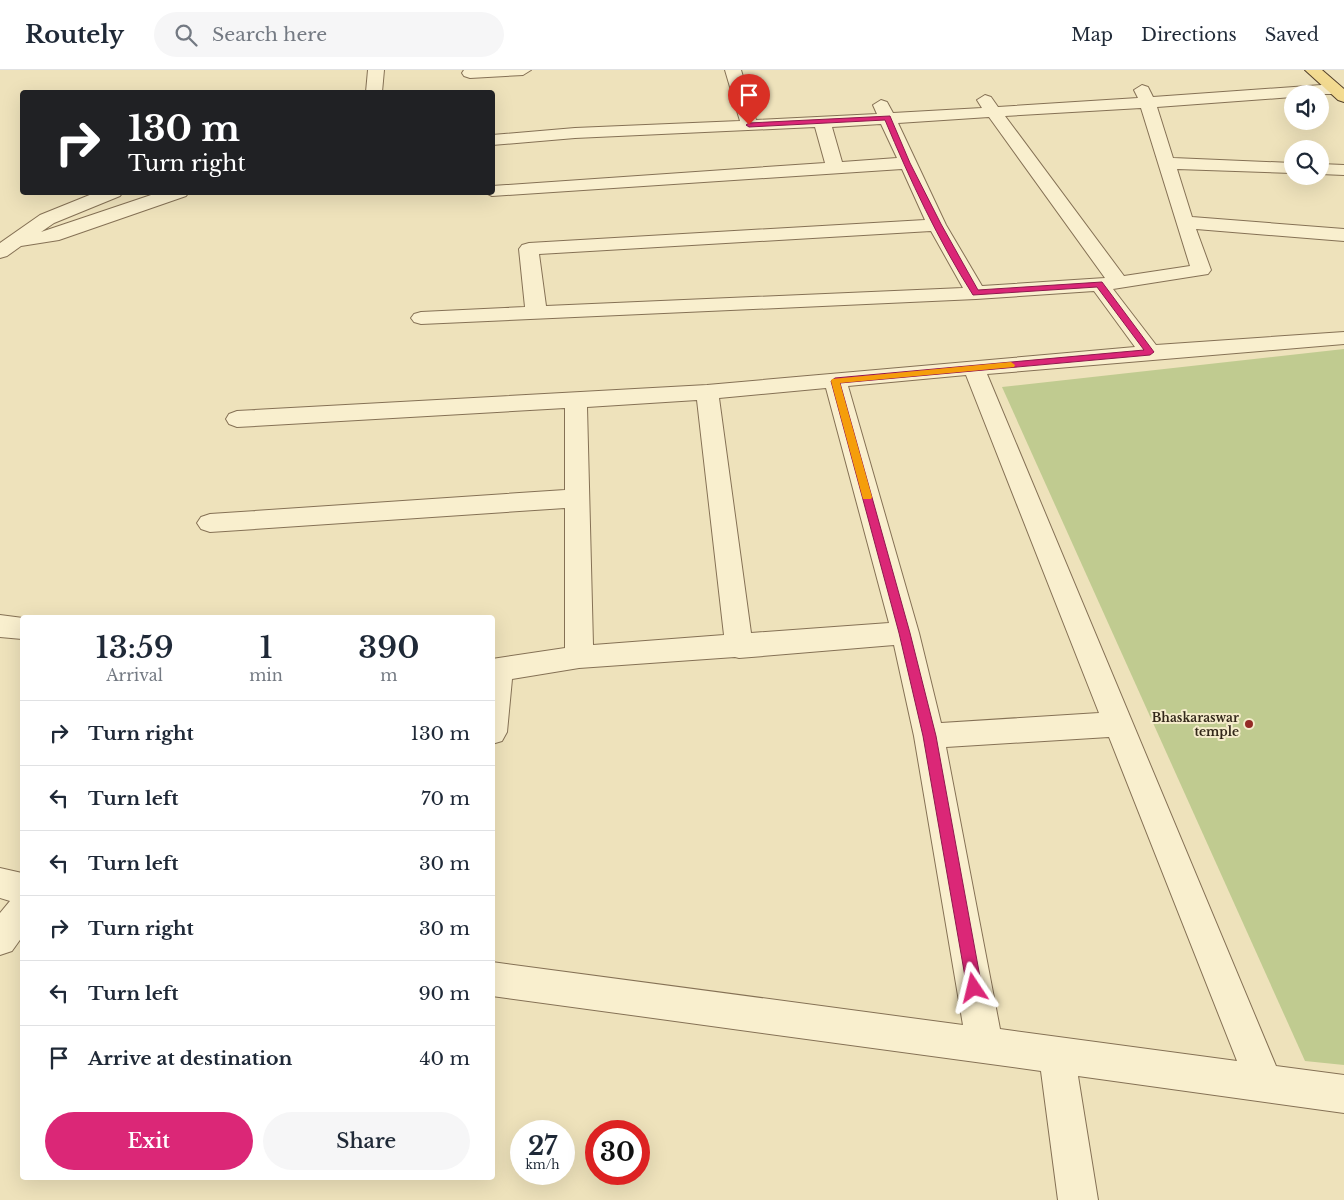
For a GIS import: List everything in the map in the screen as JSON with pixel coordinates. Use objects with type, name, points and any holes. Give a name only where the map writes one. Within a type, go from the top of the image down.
[{"type":"main road","points":[[1329,100],[1338,112]]},
{"type":"street","points":[[374,90],[376,70]]},
{"type":"street","points":[[469,90],[470,72],[523,70]]},
{"type":"street","points":[[733,70],[747,118]]},
{"type":"street","points":[[988,104],[1064,108],[1145,97],[1284,89]]},
{"type":"street","points":[[495,125],[747,118],[884,111],[988,104],[1054,94],[1145,97]]},
{"type":"street","points":[[1054,94],[1064,108]]},
{"type":"street","points":[[421,318],[976,293],[1109,284],[1201,270],[1145,97]]},
{"type":"street","points":[[988,104],[1109,284],[1150,352]]},
{"type":"street","points":[[495,140],[747,118],[822,122],[884,111]]},
{"type":"street","points":[[884,111],[906,163],[937,224],[976,293]]},
{"type":"street","points":[[822,122],[835,168]]},
{"type":"street","points":[[495,191],[906,163]]},
{"type":"street","points":[[1166,163],[1284,168]]},
{"type":"street","points":[[1329,169],[1344,170]]},
{"type":"street","points":[[0,252],[47,220],[107,195]]},
{"type":"street","points":[[18,241],[52,236],[171,195]]},
{"type":"street","points":[[1184,222],[1344,235]]},
{"type":"street","points":[[536,313],[529,249],[937,224]]},
{"type":"street","points":[[236,419],[707,392],[1150,352],[1344,338]]},
{"type":"street","points":[[974,368],[1264,1083]]},
{"type":"street","points":[[835,381],[904,633],[930,736],[985,1046]]},
{"type":"street","points":[[707,392],[739,647]]},
{"type":"street","points":[[576,400],[579,657]]},
{"type":"street","points":[[210,523],[577,498]]},
{"type":"street","points":[[0,626],[20,628]]},
{"type":"street","points":[[495,686],[496,671],[579,657],[739,647],[904,633]]},
{"type":"street","points":[[930,736],[1117,724]]},
{"type":"street","points":[[0,884],[20,888]]},
{"type":"street","points":[[0,939],[20,914]]},
{"type":"street","points":[[495,979],[1344,1094]]},
{"type":"street","points":[[1057,1055],[1078,1200]]},
{"type":"green space","name":"Bhaskaraswar temple","points":[[1344,349],[1344,1065],[1305,1061],[1002,387]]},
{"type":"slow traffic","points":[[867,497],[835,381],[1011,365]]},
{"type":"place","name":"Bhaskaraswar temple","points":[[1249,724]]},
{"type":"route","points":[[749,125],[887,118],[906,163],[937,224],[976,293],[1099,284],[1150,352],[835,381],[904,633],[930,736],[974,988]]}]
